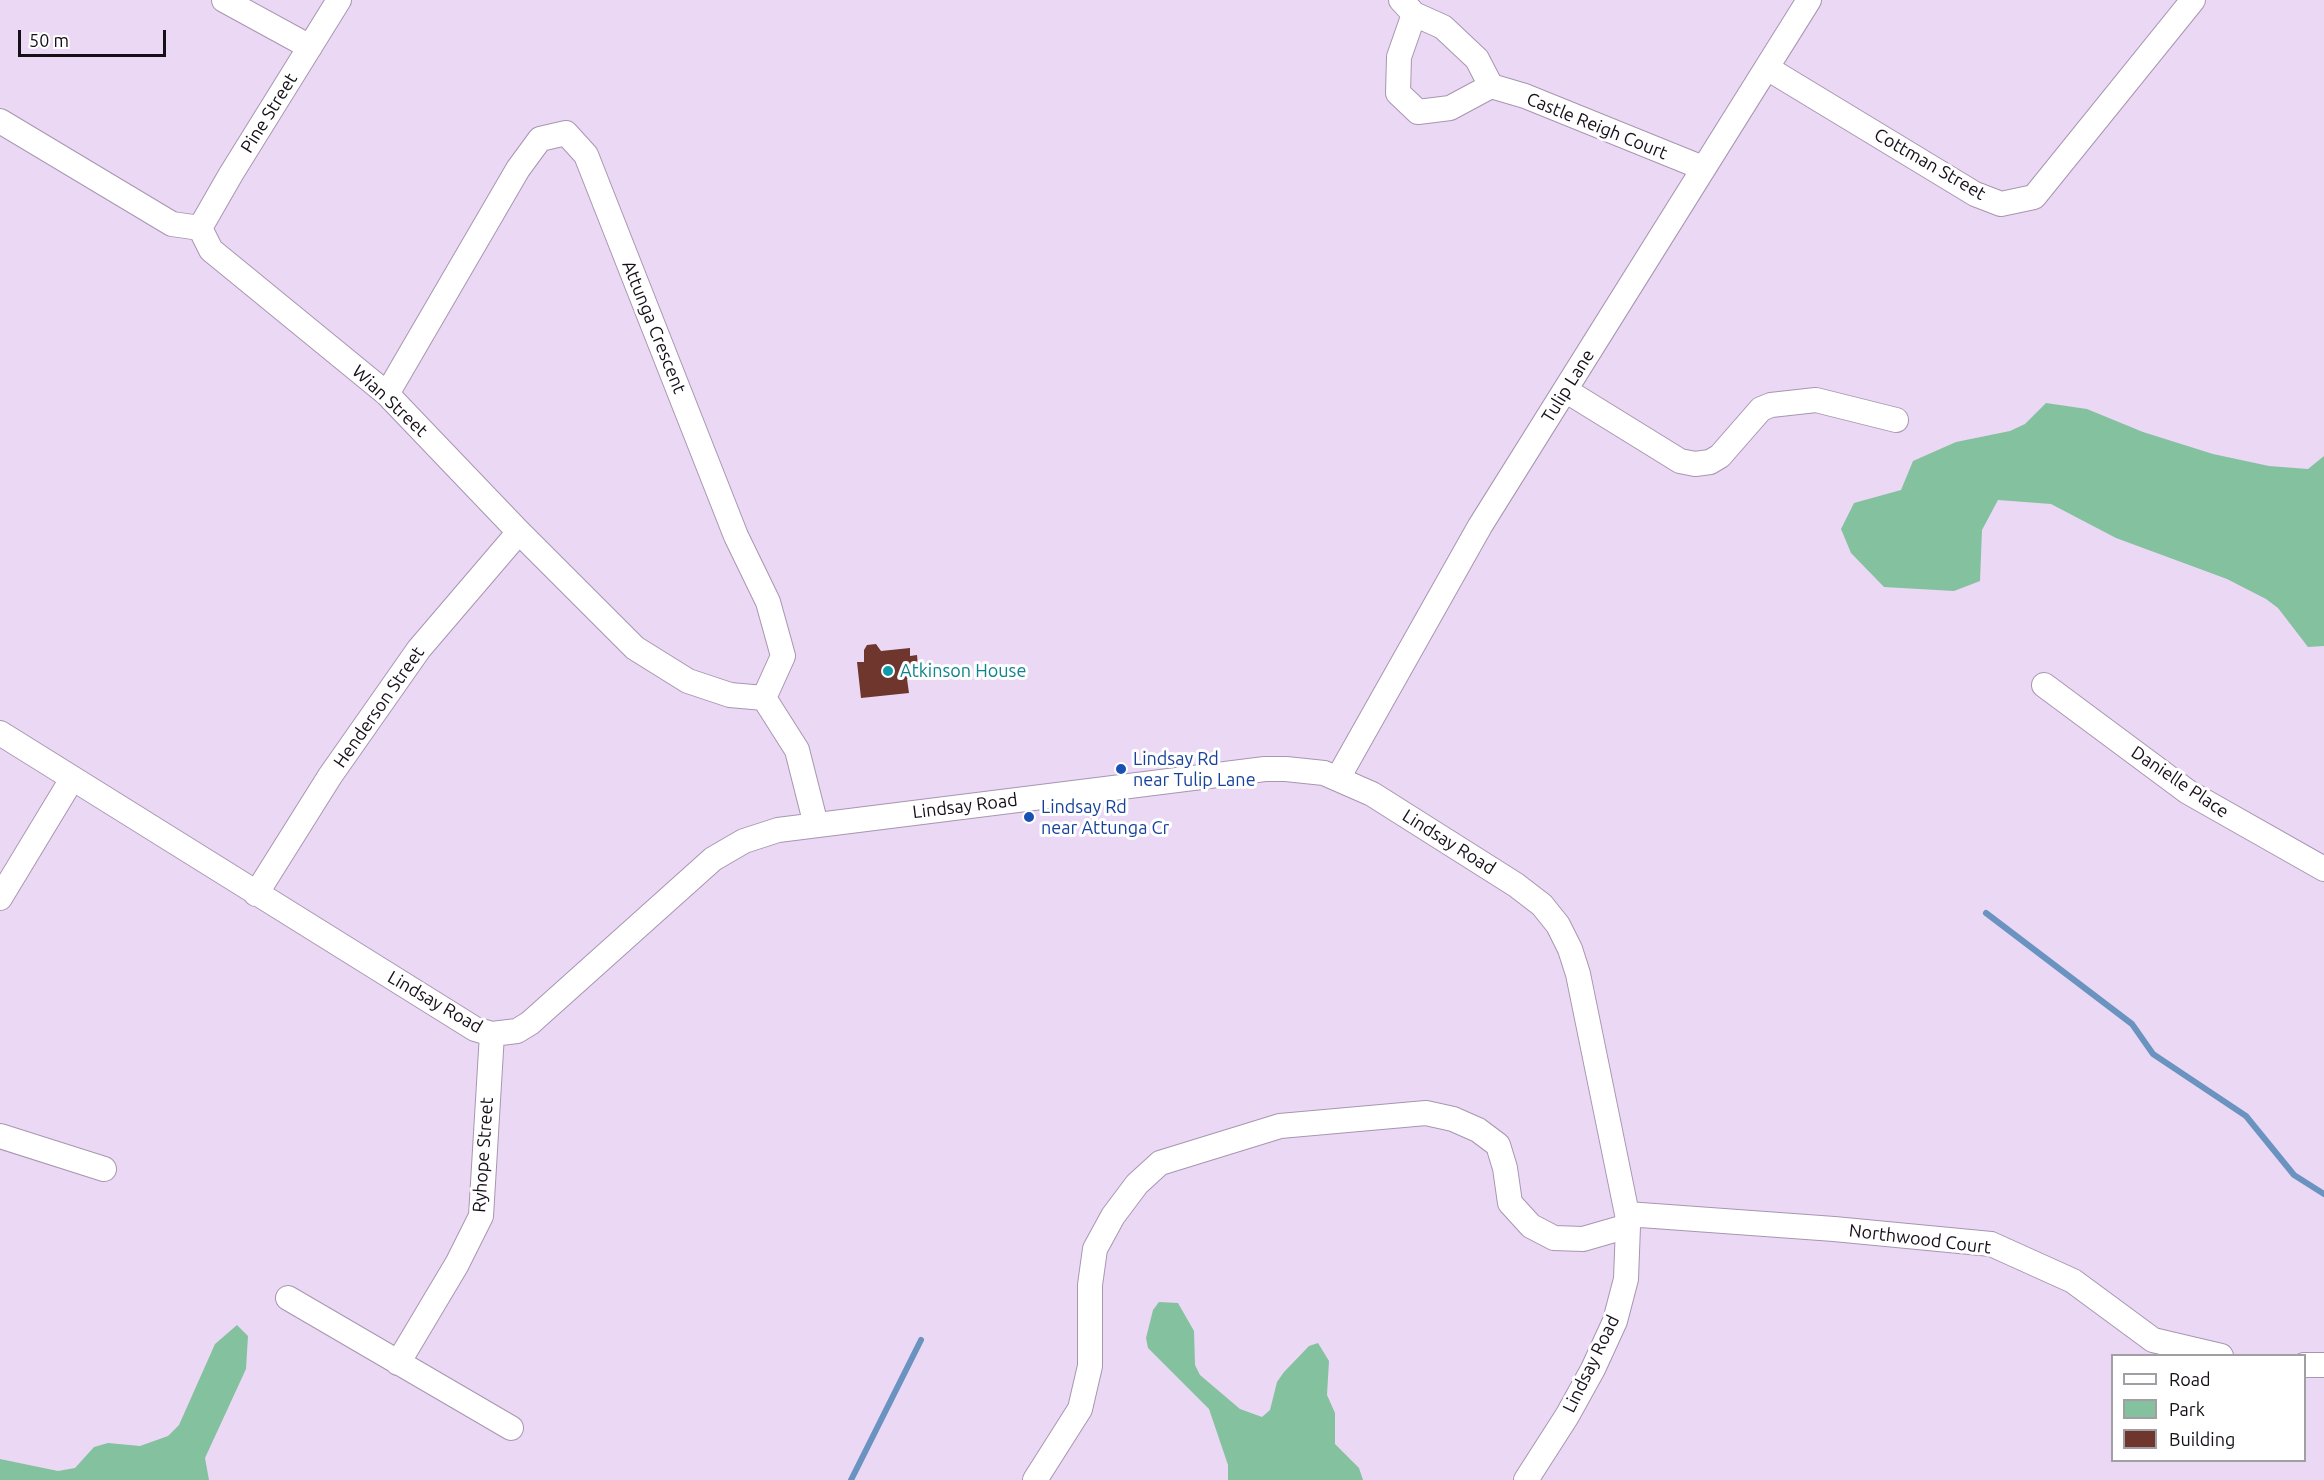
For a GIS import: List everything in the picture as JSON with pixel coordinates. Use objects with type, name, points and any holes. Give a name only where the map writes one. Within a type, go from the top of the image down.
[{"type":"street","points":[[224,0],[310,47]]},
{"type":"street","name":"Pine Street","points":[[200,228],[339,0]]},
{"type":"street","name":"Tulip Lane","points":[[1338,778],[1480,526],[1809,0]]},
{"type":"street","name":"Cottman Street","points":[[1767,68],[1975,194],[2001,204],[2034,197],[2193,0]]},
{"type":"street","points":[[1407,7],[1443,27],[1477,59],[1491,86],[1450,108],[1418,112],[1398,93],[1399,57],[1407,7]]},
{"type":"street","name":"Castle Reigh Court","points":[[1491,86],[1525,96],[1703,168]]},
{"type":"street","points":[[0,121],[172,224],[200,228]]},
{"type":"street","name":"Attunga Crescent","points":[[387,393],[518,169],[540,139],[566,133],[586,155],[736,536],[768,602],[783,657],[764,698]]},
{"type":"street","name":"Wian Street","points":[[200,228],[211,250],[387,393],[635,648],[687,681],[730,695],[764,698]]},
{"type":"street","points":[[1565,390],[1680,461],[1695,464],[1710,462],[1720,456],[1761,409],[1771,405],[1816,400],[1896,420]]},
{"type":"street","name":"Henderson Street","points":[[256,894],[330,776],[419,649],[519,531]]},
{"type":"street","name":"Danielle Place","points":[[2044,685],[2188,792],[2324,869]]},
{"type":"street","points":[[764,698],[797,750],[816,825]]},
{"type":"street","name":"Lindsay Road","points":[[0,733],[475,1029],[492,1034],[517,1030],[530,1023],[713,859],[758,836],[778,830],[1265,770],[1304,770],[1338,778],[1372,794],[1516,885],[1542,905],[1558,925],[1578,974],[1628,1220],[1626,1279],[1615,1321],[1567,1416],[1526,1480]]},
{"type":"street","points":[[0,898],[72,779]]},
{"type":"street","name":"Ryhope Street","points":[[398,1364],[457,1264],[481,1216],[492,1034]]},
{"type":"street","name":"Northwood Court","points":[[1035,1480],[1080,1409],[1090,1366],[1090,1285],[1095,1249],[1113,1215],[1137,1184],[1160,1163],[1280,1126],[1426,1113],[1461,1122],[1478,1130],[1498,1145],[1505,1168],[1510,1203],[1531,1226],[1554,1238],[1583,1239],[1628,1220],[1834,1229],[1991,1244],[2073,1281],[2153,1340],[2212,1354]]},
{"type":"street","points":[[0,1136],[104,1168]]},
{"type":"street","points":[[288,1298],[511,1428]]},
{"type":"street","points":[[2306,1365],[2324,1365]]},
{"type":"green space","points":[[2046,403],[2087,409],[2143,432],[2213,454],[2269,466],[2308,469],[2324,456],[2324,646],[2308,647],[2278,608],[2266,599],[2227,579],[2116,538],[2051,504],[1998,500],[1982,530],[1980,581],[1954,591],[1884,587],[1851,553],[1841,529],[1854,503],[1901,490],[1913,461],[1956,442],[2010,431],[2025,424]]},
{"type":"green space","points":[[1159,1302],[1178,1303],[1194,1331],[1195,1365],[1200,1375],[1240,1409],[1262,1417],[1270,1410],[1277,1382],[1284,1372],[1309,1346],[1318,1343],[1329,1361],[1327,1395],[1335,1413],[1335,1444],[1359,1468],[1363,1480],[1228,1480],[1228,1465],[1209,1409],[1148,1348],[1146,1338],[1153,1310]]},
{"type":"green space","points":[[237,1325],[248,1336],[246,1369],[205,1458],[209,1480],[0,1480],[0,1459],[58,1471],[75,1468],[94,1447],[108,1443],[140,1446],[168,1436],[179,1425],[215,1344]]},
{"type":"building","name":"Atkinson House","points":[[876,644],[881,651],[910,648],[910,656],[917,655],[919,679],[907,679],[909,693],[861,698],[857,662],[864,662],[864,650],[867,645]]},
{"type":"waterway","points":[[1986,913],[2132,1024],[2153,1054],[2246,1116],[2294,1175],[2324,1194]]},
{"type":"waterway","points":[[851,1480],[921,1340]]},
{"type":"place","name":"Atkinson House","points":[[888,671]]},
{"type":"place","name":"Lindsay Rd near Tulip Lane","points":[[1121,769]]},
{"type":"place","name":"Lindsay Rd near Attunga Cr","points":[[1029,817]]}]
